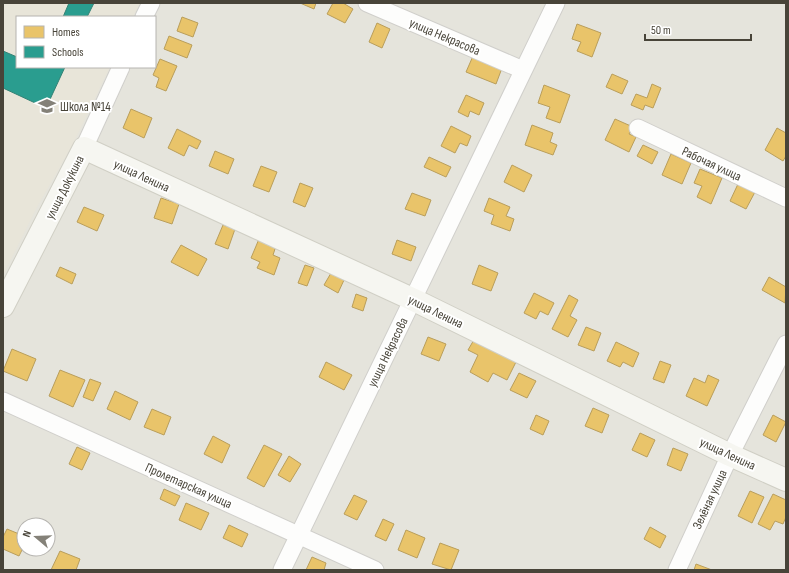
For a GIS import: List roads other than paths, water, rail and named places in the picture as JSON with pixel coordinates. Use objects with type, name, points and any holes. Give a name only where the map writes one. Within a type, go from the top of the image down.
[{"type":"street","points":[[144,16],[151,3]]},
{"type":"street","name":"улица Некрасова","points":[[366,3],[523,70]]},
{"type":"street","name":"улица Некрасова","points":[[282,570],[556,3]]},
{"type":"street","name":"улица Докукина","points":[[3,306],[84,148],[121,68]]},
{"type":"street","name":"Рабочая улица","points":[[638,128],[786,198]]},
{"type":"street","name":"улица Ленина","points":[[84,148],[412,299],[730,455],[786,480]]},
{"type":"street","name":"Зелёная улица","points":[[677,570],[730,455],[786,344]]},
{"type":"street","name":"Пролетарская улица","points":[[3,400],[374,570]]},
{"type":"place","name":"Школа №14","points":[[47,106]]}]
